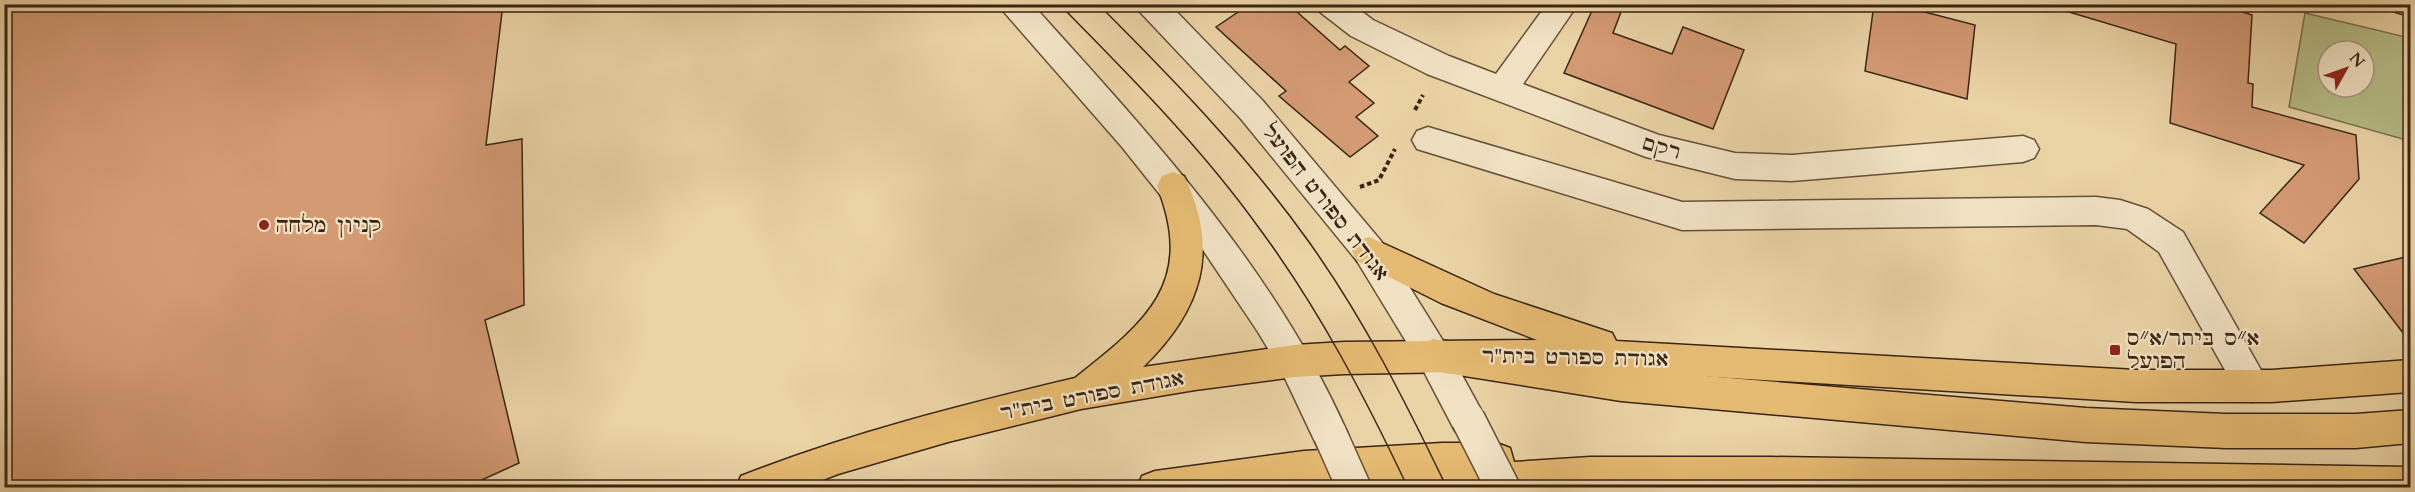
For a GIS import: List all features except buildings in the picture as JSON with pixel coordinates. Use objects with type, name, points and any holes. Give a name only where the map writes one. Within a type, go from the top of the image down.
[{"type":"main road","points":[[1081,393],[1124,362],[1160,322],[1175,297],[1188,253],[1183,210],[1173,186]]},
{"type":"main road","points":[[1369,251],[1425,282],[1493,311],[1603,345],[1664,358]]},
{"type":"main road","points":[[1433,356],[1621,385],[1714,395],[1910,408],[2086,424],[2226,431],[2356,431],[2410,427]]},
{"type":"main road","name":"אגודת ספורט בית\"ר","points":[[754,488],[838,458],[948,425],[1081,393],[1195,374],[1294,361],[1433,356],[1664,358],[2136,386],[2342,383],[2410,376]]},
{"type":"main road","points":[[1155,488],[1304,468],[1442,460],[1552,460],[1771,474]]},
{"type":"main road","points":[[1403,488],[1590,474],[1771,474],[2410,484]]},
{"type":"street","points":[[1014,4],[1173,186],[1236,268],[1294,361],[1354,488]]},
{"type":"street","name":"אגודת ספורט הפועל","points":[[1150,4],[1252,110],[1369,251],[1433,356],[1503,488]]},
{"type":"street","name":"רקם","points":[[1330,4],[1371,32],[1438,64],[1657,148],[1735,166],[1792,168],[2023,149]]},
{"type":"street","points":[[1503,89],[1564,4]]},
{"type":"street","points":[[1413,132],[1682,216],[2096,211],[2126,213],[2150,224],[2171,242],[2252,386]]},
{"type":"path","points":[[1351,190],[1379,180],[1413,132],[1423,95]]},
{"type":"green space","points":[[2305,13],[2410,38],[2410,179],[2403,139],[2289,107]]},
{"type":"tram line","points":[[1059,4],[1189,140],[1259,228],[1302,290],[1340,354],[1408,488]]},
{"type":"tram line","points":[[1098,4],[1235,148],[1309,242],[1366,331],[1447,488]]},
{"type":"place","name":"קניון מלחה","points":[[264,225]]},
{"type":"place","name":"א״ס ביתר/א״ס הפועל","points":[[2115,350]]}]
